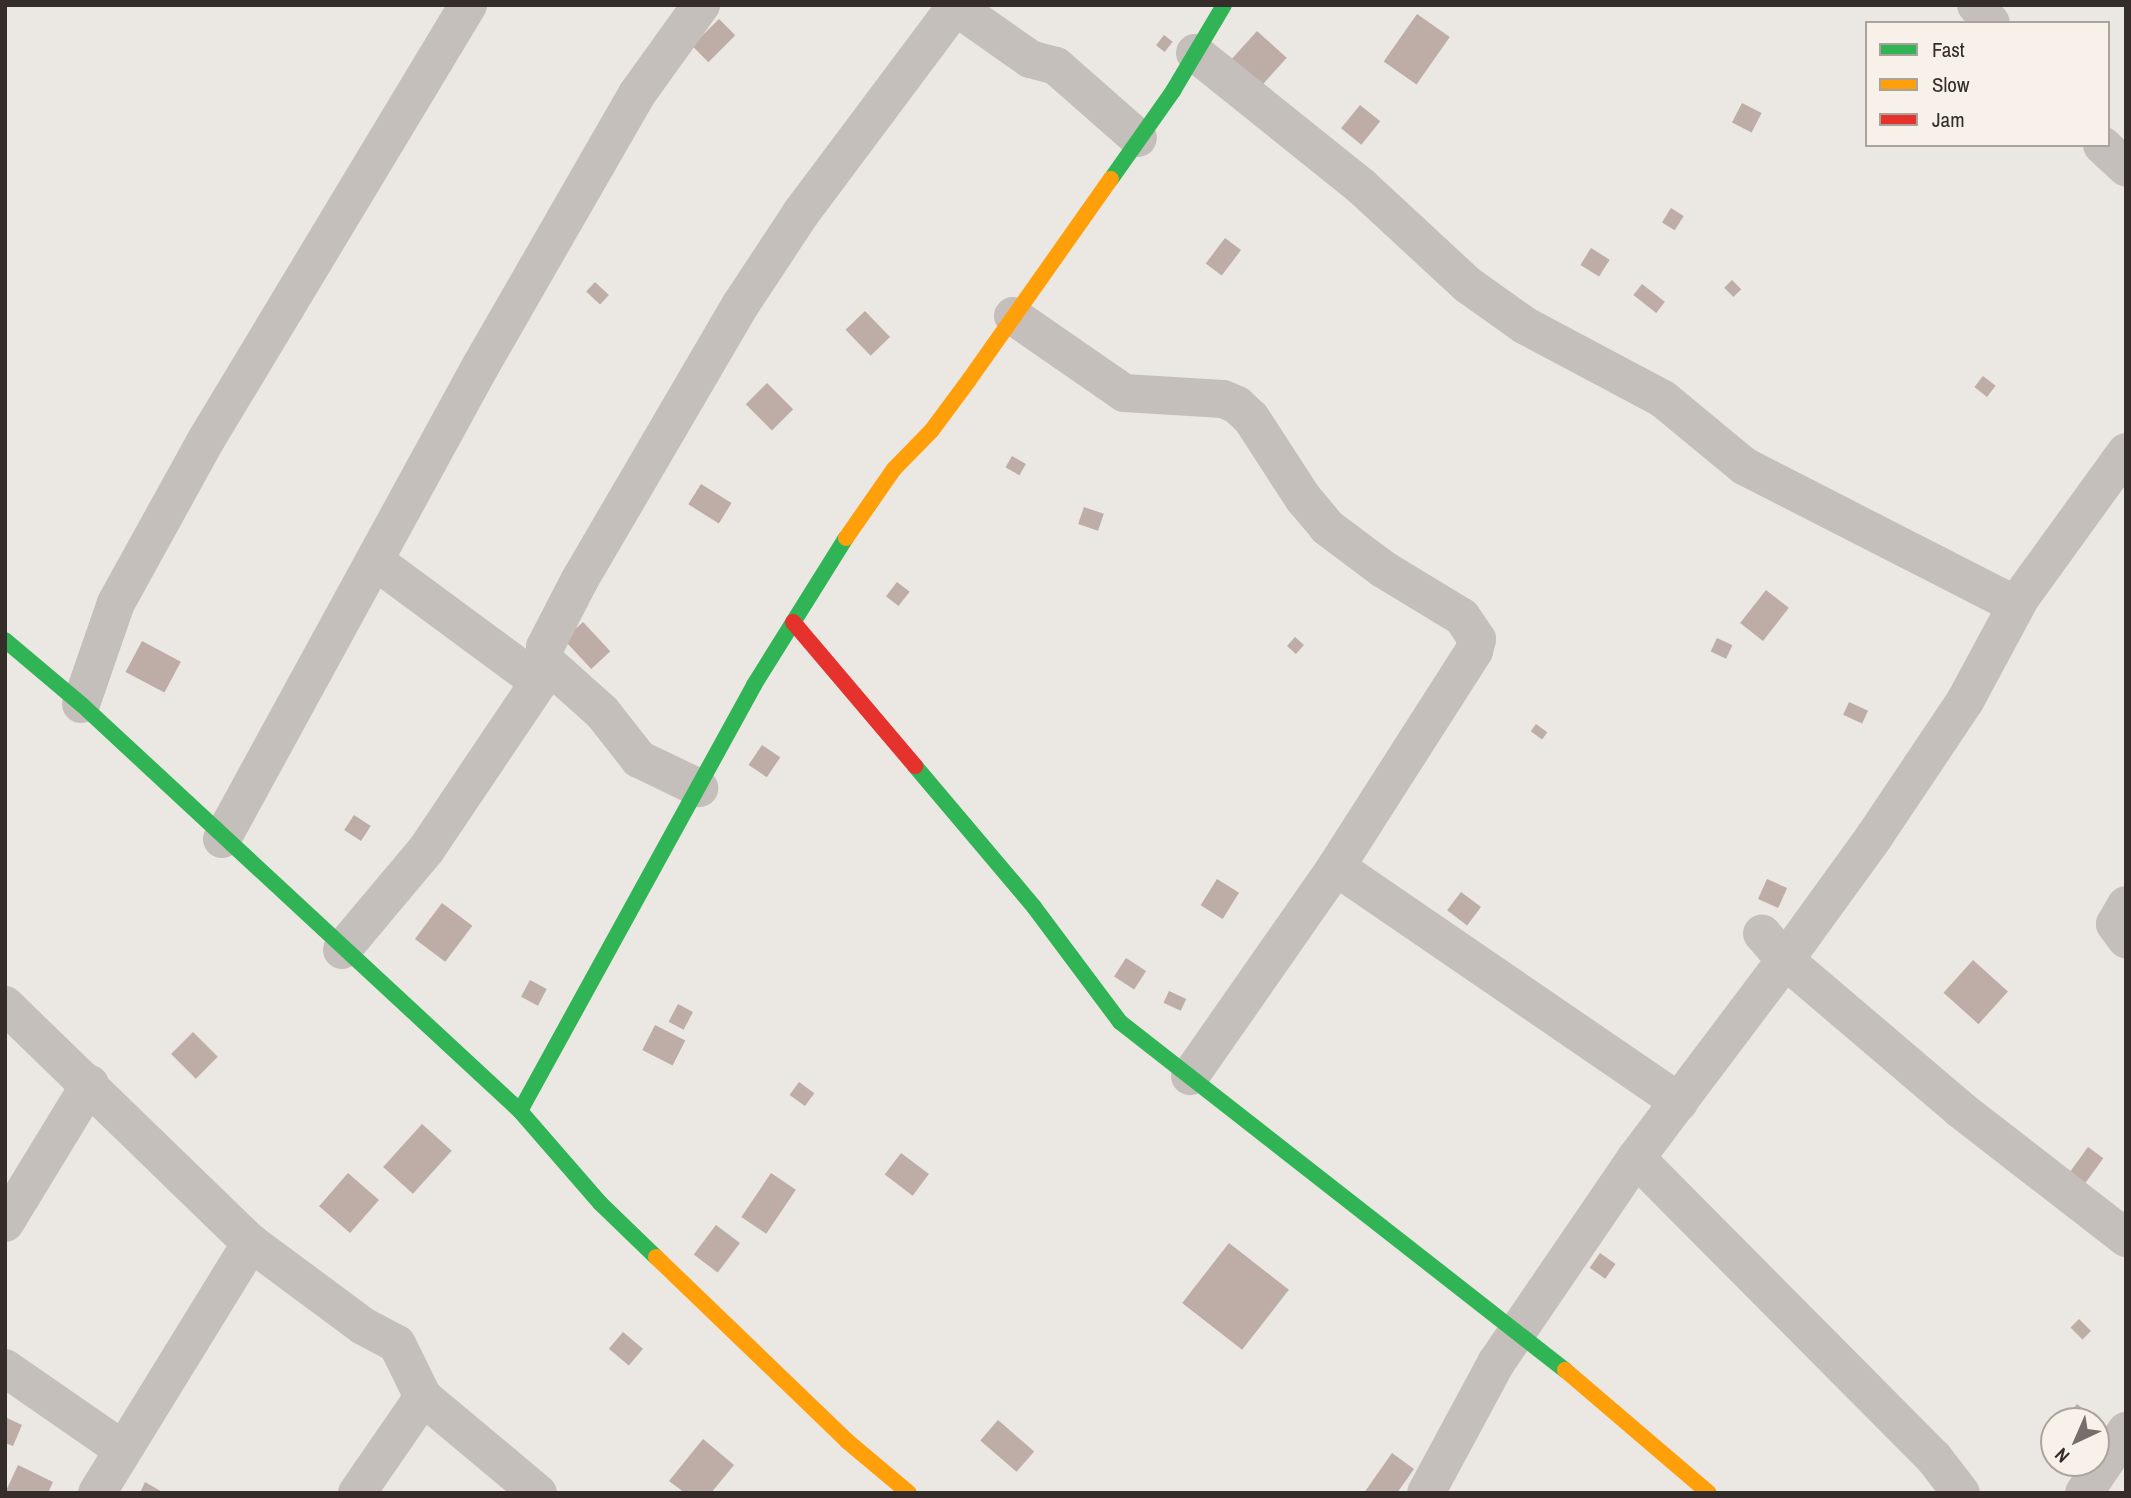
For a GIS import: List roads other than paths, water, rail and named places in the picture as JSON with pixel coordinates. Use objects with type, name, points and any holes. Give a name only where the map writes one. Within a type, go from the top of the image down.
[{"type":"street","points":[[81,704],[116,603],[179,488],[468,5]]},
{"type":"street","points":[[222,839],[374,561],[637,94],[701,5]]},
{"type":"street","points":[[520,1111],[793,622],[894,469],[932,430],[1138,138],[1224,5]]},
{"type":"street","points":[[1976,5],[1989,21]]},
{"type":"street","points":[[342,950],[426,850],[542,672],[545,647],[579,581],[741,304],[802,213],[954,6],[1030,59],[1056,66],[1138,138]]},
{"type":"street","points":[[1195,53],[1362,187],[1468,285],[1524,325],[1663,400],[1744,466],[2016,605]]},
{"type":"street","points":[[2104,147],[2126,167]]},
{"type":"street","points":[[1013,316],[1124,393],[1223,399],[1237,405],[1251,418],[1327,527],[1473,628],[1477,639],[1474,651],[1336,867],[1190,1076]]},
{"type":"street","points":[[1426,1493],[1496,1363],[1636,1158],[1679,1102],[1773,947],[1874,837],[1965,701],[2016,605],[2126,452]]},
{"type":"street","points":[[374,561],[602,712],[639,759],[699,788]]},
{"type":"street","points":[[793,622],[1034,907],[1120,1022],[1518,1331],[1709,1493]]},
{"type":"street","points":[[9,650],[81,704],[222,839],[520,1111],[610,1213],[846,1441],[909,1493]]},
{"type":"street","points":[[1336,867],[1679,1102]]},
{"type":"street","points":[[2126,905],[2115,924],[2126,939]]},
{"type":"street","points":[[1773,947],[1961,1110],[2126,1238]]},
{"type":"street","points":[[5,1005],[90,1084],[251,1243],[363,1326],[397,1344],[423,1397],[538,1493]]},
{"type":"street","points":[[5,1223],[90,1084]]},
{"type":"street","points":[[1636,1158],[1934,1458],[1961,1493]]},
{"type":"street","points":[[97,1493],[251,1243]]},
{"type":"street","points":[[5,1368],[122,1449]]},
{"type":"street","points":[[357,1493],[423,1397]]},
{"type":"street","points":[[2084,1493],[2126,1431]]}]
